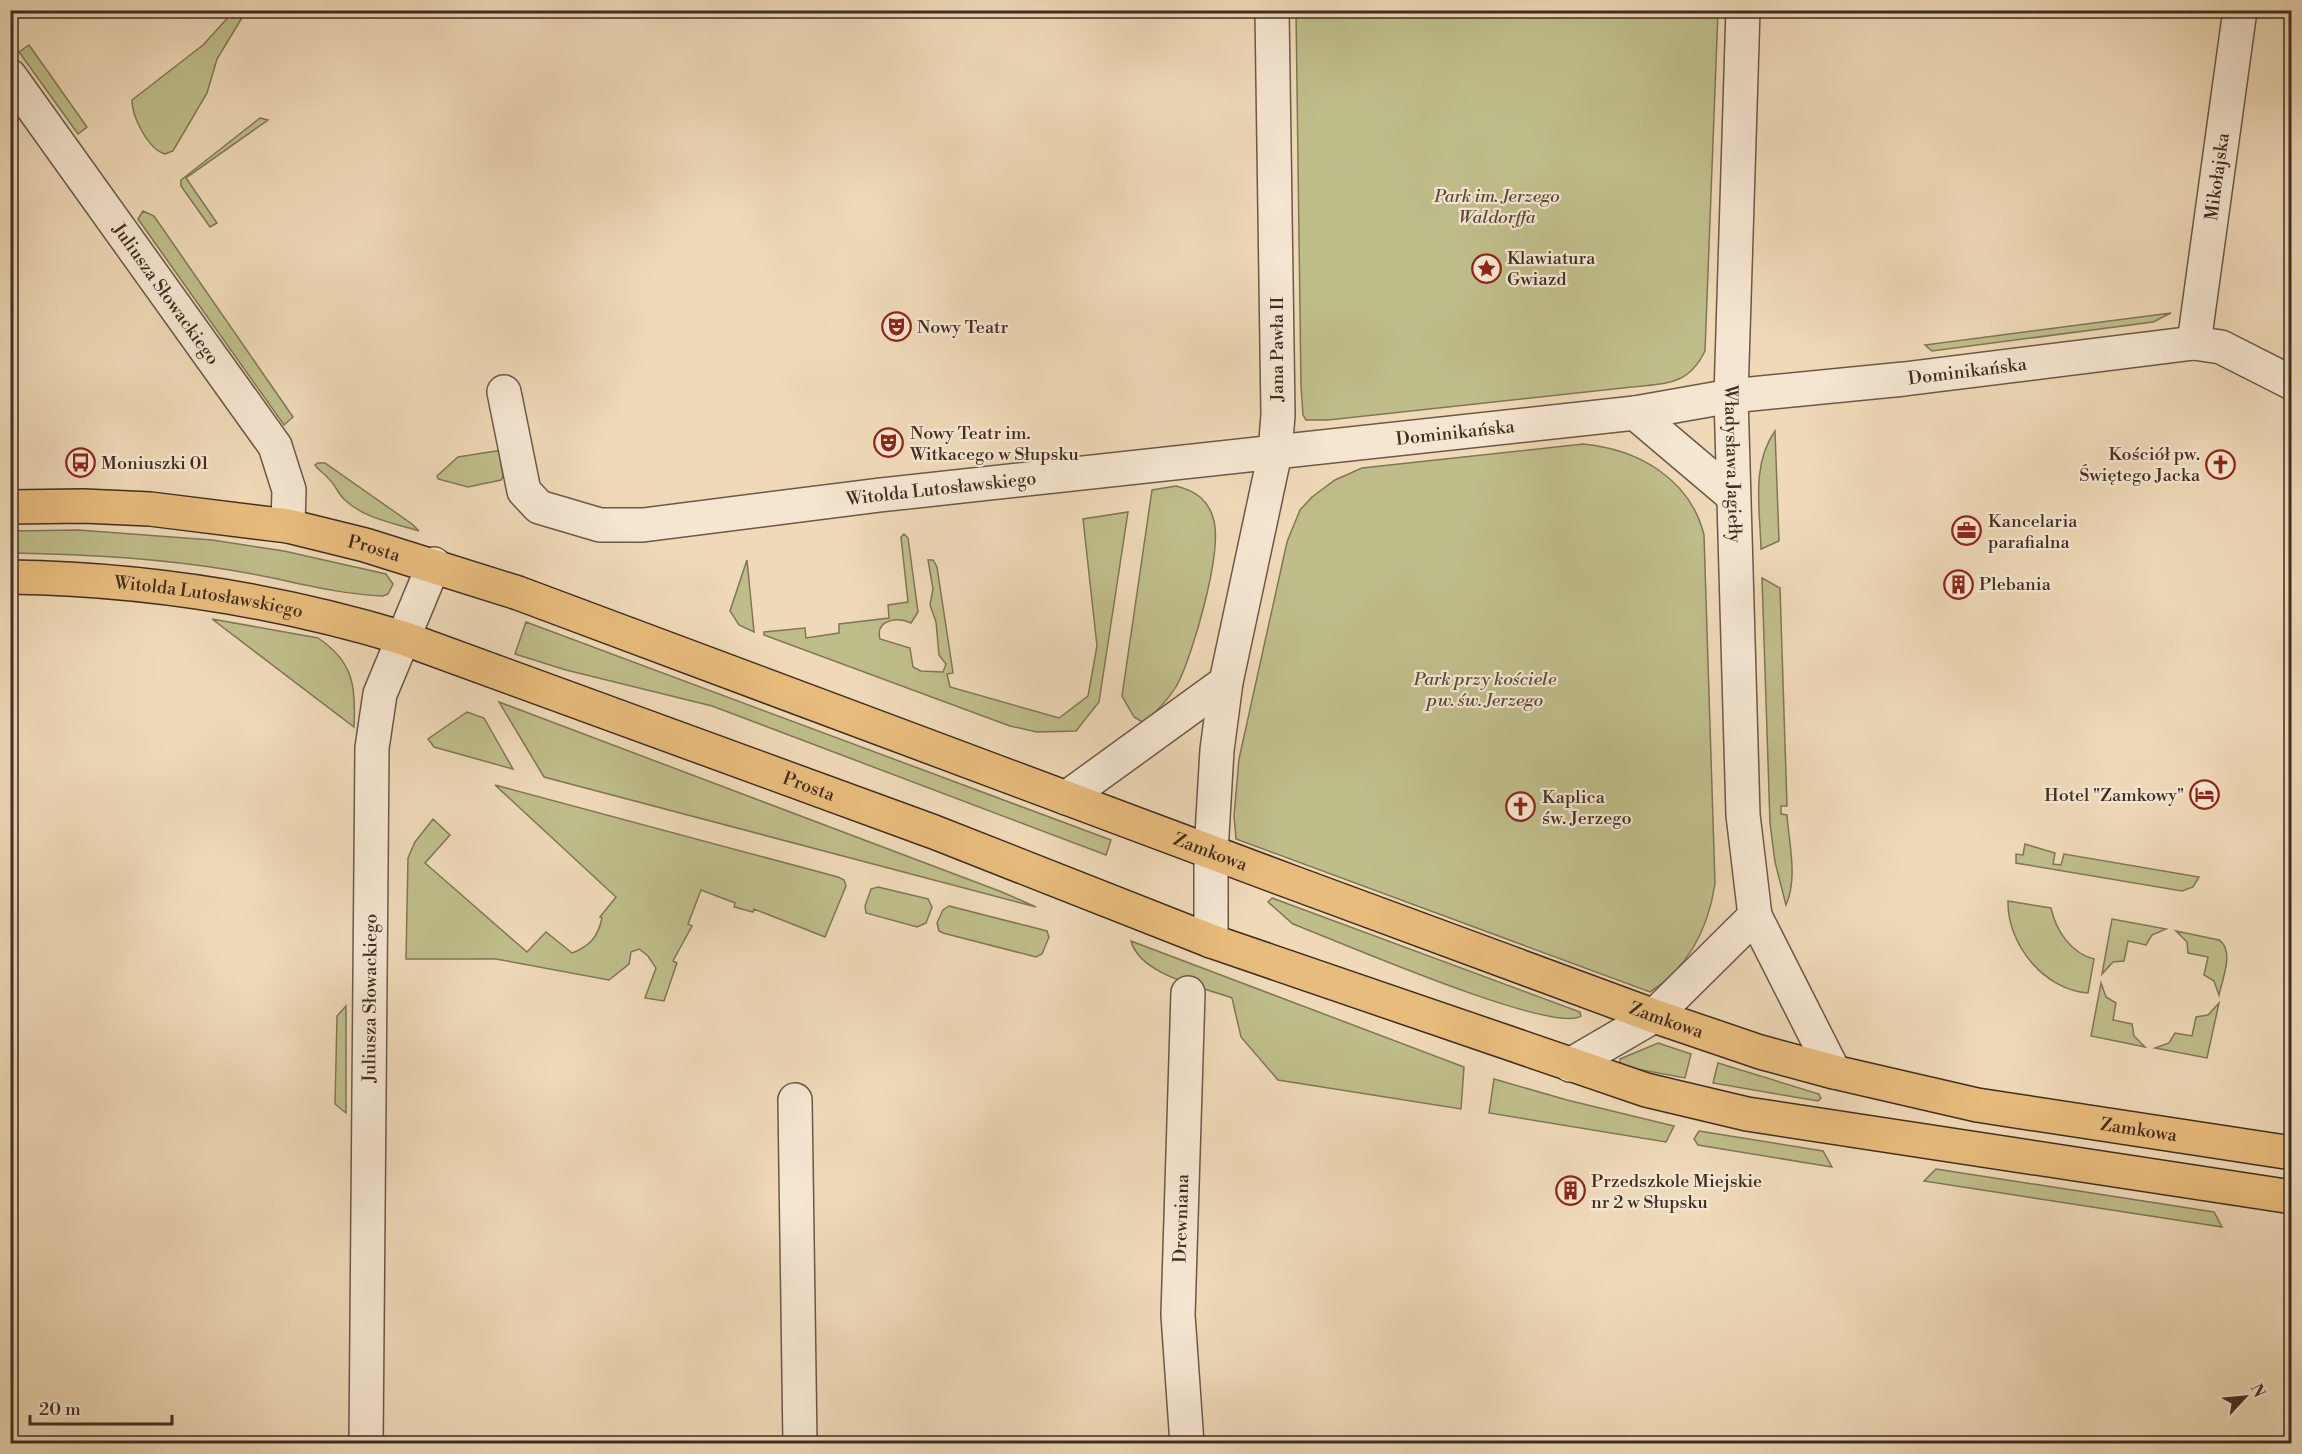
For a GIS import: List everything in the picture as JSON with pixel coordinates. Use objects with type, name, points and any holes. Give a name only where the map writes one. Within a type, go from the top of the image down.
[{"type":"main road","points":[[10,507],[83,506],[150,509],[288,526]]},
{"type":"main road","name":"Prosta","points":[[288,526],[434,564],[1066,798]]},
{"type":"main road","name":"Witolda Lutosławskiego","points":[[10,578],[75,578],[179,587],[318,614],[403,638]]},
{"type":"main road","name":"Prosta","points":[[403,638],[934,832],[1211,941]]},
{"type":"main road","name":"Zamkowa","points":[[1066,798],[1654,1016],[1760,1052],[1834,1072],[1977,1105],[2292,1153]]},
{"type":"main road","points":[[1211,941],[1646,1090],[1747,1114],[2292,1197]]},
{"type":"street","name":"Jana Pawła II","points":[[1211,941],[1210,852],[1216,750],[1226,681],[1275,453],[1279,387],[1272,10]]},
{"type":"street","name":"Władysława Jagiełły","points":[[1743,10],[1731,396],[1732,496],[1743,815],[1755,916],[1834,1072]]},
{"type":"street","name":"Mikołajska","points":[[2194,343],[2240,10]]},
{"type":"street","name":"Juliusza Słowackiego","points":[[10,76],[275,446],[289,490],[288,526]]},
{"type":"street","name":"Dominikańska","points":[[1275,453],[1635,413],[1731,396],[1905,379],[2194,343],[2221,347],[2292,383]]},
{"type":"street","name":"Witolda Lutosławskiego","points":[[504,392],[524,491],[539,507],[600,525],[643,525],[880,495],[1275,453]]},
{"type":"street","points":[[1635,413],[1732,496]]},
{"type":"street","name":"Juliusza Słowackiego","points":[[366,1443],[372,748],[380,694],[434,564]]},
{"type":"street","points":[[1066,798],[1226,681]]},
{"type":"street","points":[[1570,1065],[1654,1016],[1755,916]]},
{"type":"street","name":"Drewniana","points":[[1186,1443],[1178,1315],[1188,993]]},
{"type":"street","points":[[795,1100],[800,1443]]},
{"type":"green space","points":[[234,11],[246,11],[217,59],[207,93],[173,151],[165,154],[159,151],[142,132],[132,100],[203,45]]},
{"type":"green space","name":"Park im. Jerzego Waldorffa","points":[[1296,11],[1718,11],[1705,351],[1691,371],[1675,381],[1655,385],[1328,420],[1306,420],[1303,415],[1301,386]]},
{"type":"green space","points":[[29,45],[87,127],[78,134],[19,52]]},
{"type":"green space","points":[[260,118],[268,120],[186,178],[217,223],[210,227],[181,186],[181,180]]},
{"type":"green space","points":[[143,211],[154,216],[293,417],[284,425],[138,219]]},
{"type":"green space","points":[[2171,313],[2153,322],[1932,351],[1925,345]]},
{"type":"green space","points":[[1775,431],[1779,541],[1761,549],[1760,473],[1767,444]]},
{"type":"green space","name":"Park przy kościele pw. św. Jerzego","points":[[1583,444],[1623,452],[1658,470],[1674,482],[1687,497],[1704,535],[1715,884],[1702,931],[1694,946],[1676,971],[1650,992],[1236,839],[1234,816],[1239,759],[1287,542],[1300,510],[1312,497],[1335,480],[1362,468]]},
{"type":"green space","points":[[499,451],[503,477],[501,480],[468,487],[438,479],[437,476],[458,457]]},
{"type":"green space","points":[[325,463],[419,531],[361,512],[343,498],[315,465]]},
{"type":"green space","points":[[1176,486],[1195,494],[1209,507],[1214,521],[1214,556],[1205,604],[1184,671],[1170,695],[1144,723],[1134,717],[1122,696],[1152,490]]},
{"type":"green space","points":[[1128,512],[1099,702],[1076,731],[1037,732],[1010,726],[764,635],[764,632],[805,628],[806,638],[839,633],[839,624],[889,618],[888,605],[908,602],[901,537],[904,534],[908,538],[918,612],[911,623],[894,620],[884,624],[879,632],[880,639],[910,648],[913,667],[921,671],[943,672],[946,664],[939,655],[936,622],[930,605],[933,589],[928,560],[933,560],[937,567],[953,673],[947,674],[950,687],[1059,718],[1088,696],[1097,646],[1083,519]]},
{"type":"green space","points":[[78,530],[212,540],[284,551],[386,574],[393,584],[388,594],[383,596],[363,595],[249,573],[175,562],[11,553],[11,531]]},
{"type":"green space","points":[[747,560],[754,632],[739,625],[730,611]]},
{"type":"green space","points":[[1762,578],[1780,588],[1787,806],[1781,806],[1781,814],[1787,815],[1792,872],[1790,895],[1786,905],[1775,862],[1770,823]]},
{"type":"green space","points":[[212,619],[318,638],[330,647],[346,666],[350,676],[354,700],[354,727]]},
{"type":"green space","points":[[526,622],[1111,840],[1106,855],[712,706],[566,670],[515,654]]},
{"type":"green space","points":[[499,702],[1002,892],[1036,907],[544,777]]},
{"type":"green space","points":[[467,712],[484,718],[513,769],[434,747],[428,739]]},
{"type":"green space","points":[[495,785],[838,877],[844,880],[846,886],[825,937],[754,909],[753,912],[734,907],[735,903],[701,890],[688,924],[692,926],[673,961],[677,963],[664,1001],[645,998],[656,968],[648,956],[639,949],[631,952],[629,964],[609,980],[496,959],[406,959],[408,858],[415,842],[433,819],[450,835],[425,863],[527,952],[546,932],[572,953],[584,947],[595,936],[602,918],[600,917],[616,897]]},
{"type":"green space","points":[[2025,844],[2055,853],[2053,864],[2061,865],[2064,854],[2199,877],[2193,887],[2182,891],[2016,863],[2016,854],[2023,855]]},
{"type":"green space","points":[[878,887],[928,899],[932,907],[926,923],[917,927],[866,913],[865,906],[871,889]]},
{"type":"green space","points":[[1272,898],[1580,1012],[1581,1016],[1562,1018],[1530,1012],[1442,983],[1293,924],[1268,902]]},
{"type":"green space","points":[[2008,901],[2051,908],[2053,917],[2066,940],[2078,952],[2094,959],[2088,993],[2072,990],[2057,983],[2031,962],[2014,933],[2009,917]]},
{"type":"green space","points":[[949,906],[1047,931],[1049,937],[1042,954],[1036,957],[943,933],[939,931],[937,923],[943,910]]},
{"type":"green space","points":[[2112,919],[2166,929],[2152,935],[2146,945],[2128,941],[2124,961],[2113,962],[2102,974]]},
{"type":"green space","points":[[2176,931],[2219,940],[2224,945],[2227,958],[2219,995],[2214,981],[2204,975],[2208,957],[2188,953],[2187,942]]},
{"type":"green space","points":[[1131,941],[1464,1067],[1461,1109],[1278,1080],[1241,1037],[1232,998],[1159,971],[1146,963],[1137,953]]},
{"type":"green space","points":[[2101,983],[2106,997],[2116,1003],[2113,1020],[2132,1024],[2134,1036],[2145,1047],[2091,1036]]},
{"type":"green space","points":[[2219,1003],[2207,1058],[2155,1048],[2169,1043],[2175,1033],[2192,1036],[2196,1017],[2208,1015]]},
{"type":"green space","points":[[346,1006],[346,1113],[335,1104],[337,1016]]},
{"type":"green space","points":[[1658,1043],[1691,1054],[1685,1078],[1620,1066],[1620,1059]]},
{"type":"green space","points":[[1718,1063],[1819,1094],[1821,1098],[1818,1101],[1713,1083]]},
{"type":"green space","points":[[1494,1079],[1567,1100],[1674,1126],[1666,1142],[1489,1113]]},
{"type":"green space","points":[[1699,1131],[1823,1151],[1832,1167],[1698,1145],[1694,1139]]},
{"type":"green space","points":[[1936,1169],[2214,1212],[2222,1227],[1924,1181]]},
{"type":"place","name":"Klawiatura Gwiazd","points":[[1486,268]]},
{"type":"place","name":"Nowy Teatr","points":[[896,327]]},
{"type":"place","name":"Nowy Teatr im. Witkacego w Słupsku","points":[[889,443]]},
{"type":"place","name":"Moniuszki 01","points":[[80,463]]},
{"type":"place","name":"Kościół pw. Świętego Jacka","points":[[2221,464]]},
{"type":"place","name":"Kancelaria parafialna","points":[[1967,531]]},
{"type":"place","name":"Plebania","points":[[1958,584]]},
{"type":"place","name":"Hotel \"Zamkowy\"","points":[[2205,795]]},
{"type":"place","name":"Kaplica św. Jerzego","points":[[1521,807]]},
{"type":"place","name":"Przedszkole Miejskie nr 2 w Słupsku","points":[[1570,1191]]}]
